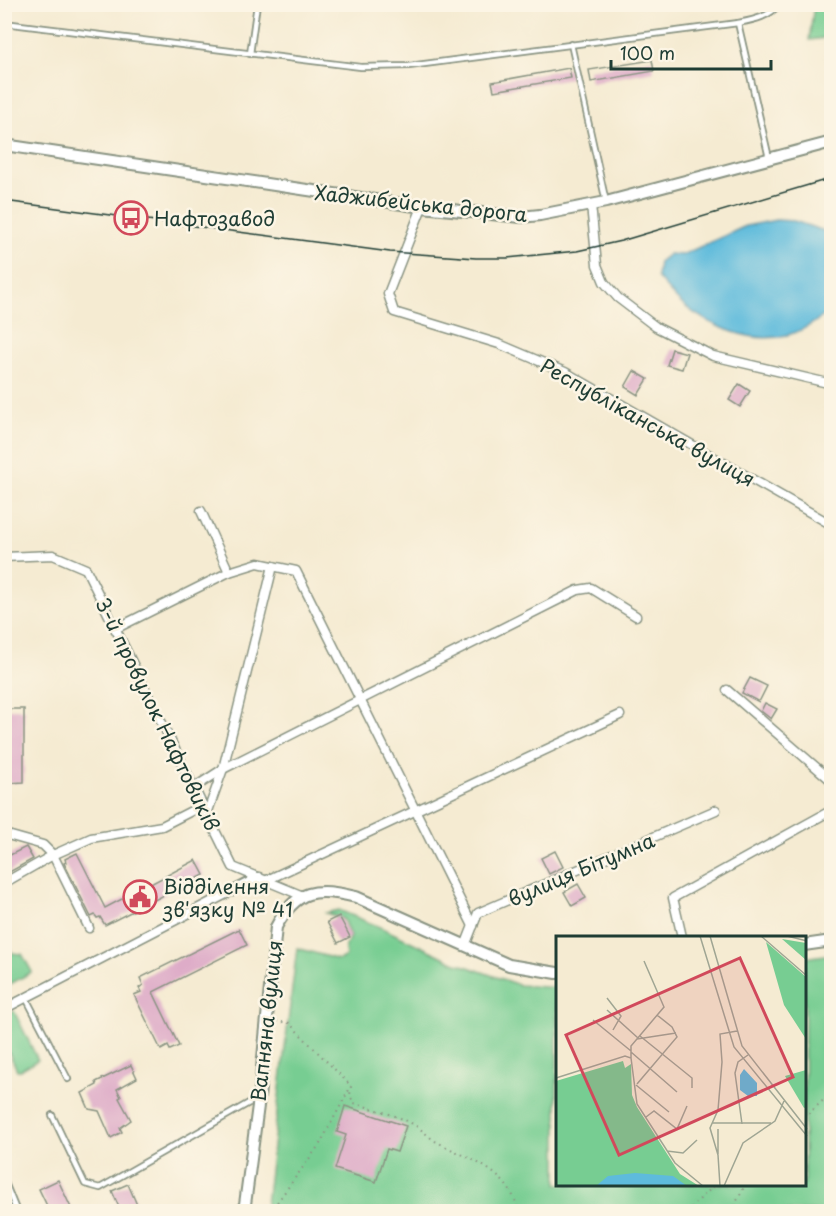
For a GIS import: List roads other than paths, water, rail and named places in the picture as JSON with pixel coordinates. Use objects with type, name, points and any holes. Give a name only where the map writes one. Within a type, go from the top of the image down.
[{"type":"street","name":"Хаджибейська дорога","points":[[4,145],[422,207],[521,217],[606,202],[831,142]]},
{"type":"street","points":[[591,205],[597,265],[604,282],[618,298],[656,327],[712,356],[831,384]]},
{"type":"street","name":"Республіканська вулиця","points":[[422,207],[388,294],[394,312],[499,344],[565,372],[831,525]]},
{"type":"street","points":[[201,511],[229,572]]},
{"type":"street","name":"3-й провулок Нафтовиків","points":[[4,557],[53,555],[86,569],[233,867],[303,896]]},
{"type":"street","points":[[115,629],[229,572],[258,563],[296,571],[473,926]]},
{"type":"street","points":[[207,814],[223,769],[273,566]]},
{"type":"street","points":[[195,787],[223,769],[578,590],[591,588],[636,616]]},
{"type":"street","points":[[727,690],[831,781]]},
{"type":"street","points":[[4,1009],[263,879],[620,715]]},
{"type":"street","points":[[4,883],[53,855],[92,838],[162,826],[203,805]]},
{"type":"street","name":"вулиця Бітумна","points":[[465,946],[478,913],[716,810]]},
{"type":"street","points":[[682,936],[673,898],[831,810]]},
{"type":"street","points":[[4,834],[43,845],[53,855],[89,928]]},
{"type":"street","points":[[303,896],[317,891],[356,897],[508,965],[556,973]]},
{"type":"street","name":"Вапняна вулиця","points":[[244,1212],[259,1098],[276,927],[283,913],[295,900],[303,896]]},
{"type":"street","points":[[806,945],[831,941]]},
{"type":"lane","points":[[250,54],[257,4]]},
{"type":"lane","points":[[4,23],[361,67],[410,66],[738,23],[759,18],[776,9],[779,4]]},
{"type":"lane","points":[[738,23],[769,158]]},
{"type":"lane","points":[[571,45],[606,202]]},
{"type":"lane","points":[[26,998],[68,1079]]},
{"type":"lane","points":[[52,1115],[85,1185],[100,1188],[259,1098]]},
{"type":"lane","points":[[4,1180],[17,1212]]},
{"type":"water","points":[[776,220],[794,221],[831,233],[831,310],[799,331],[774,337],[732,332],[693,312],[679,301],[657,277],[659,262],[669,254],[682,255],[746,226]]},
{"type":"tram line","points":[[4,201],[390,252],[507,258],[577,251],[621,241],[832,178]]},
{"type":"place","name":"Нафтозавод","points":[[131,218]]},
{"type":"place","name":"Відділення зв'язку № 41","points":[[140,897]]}]
